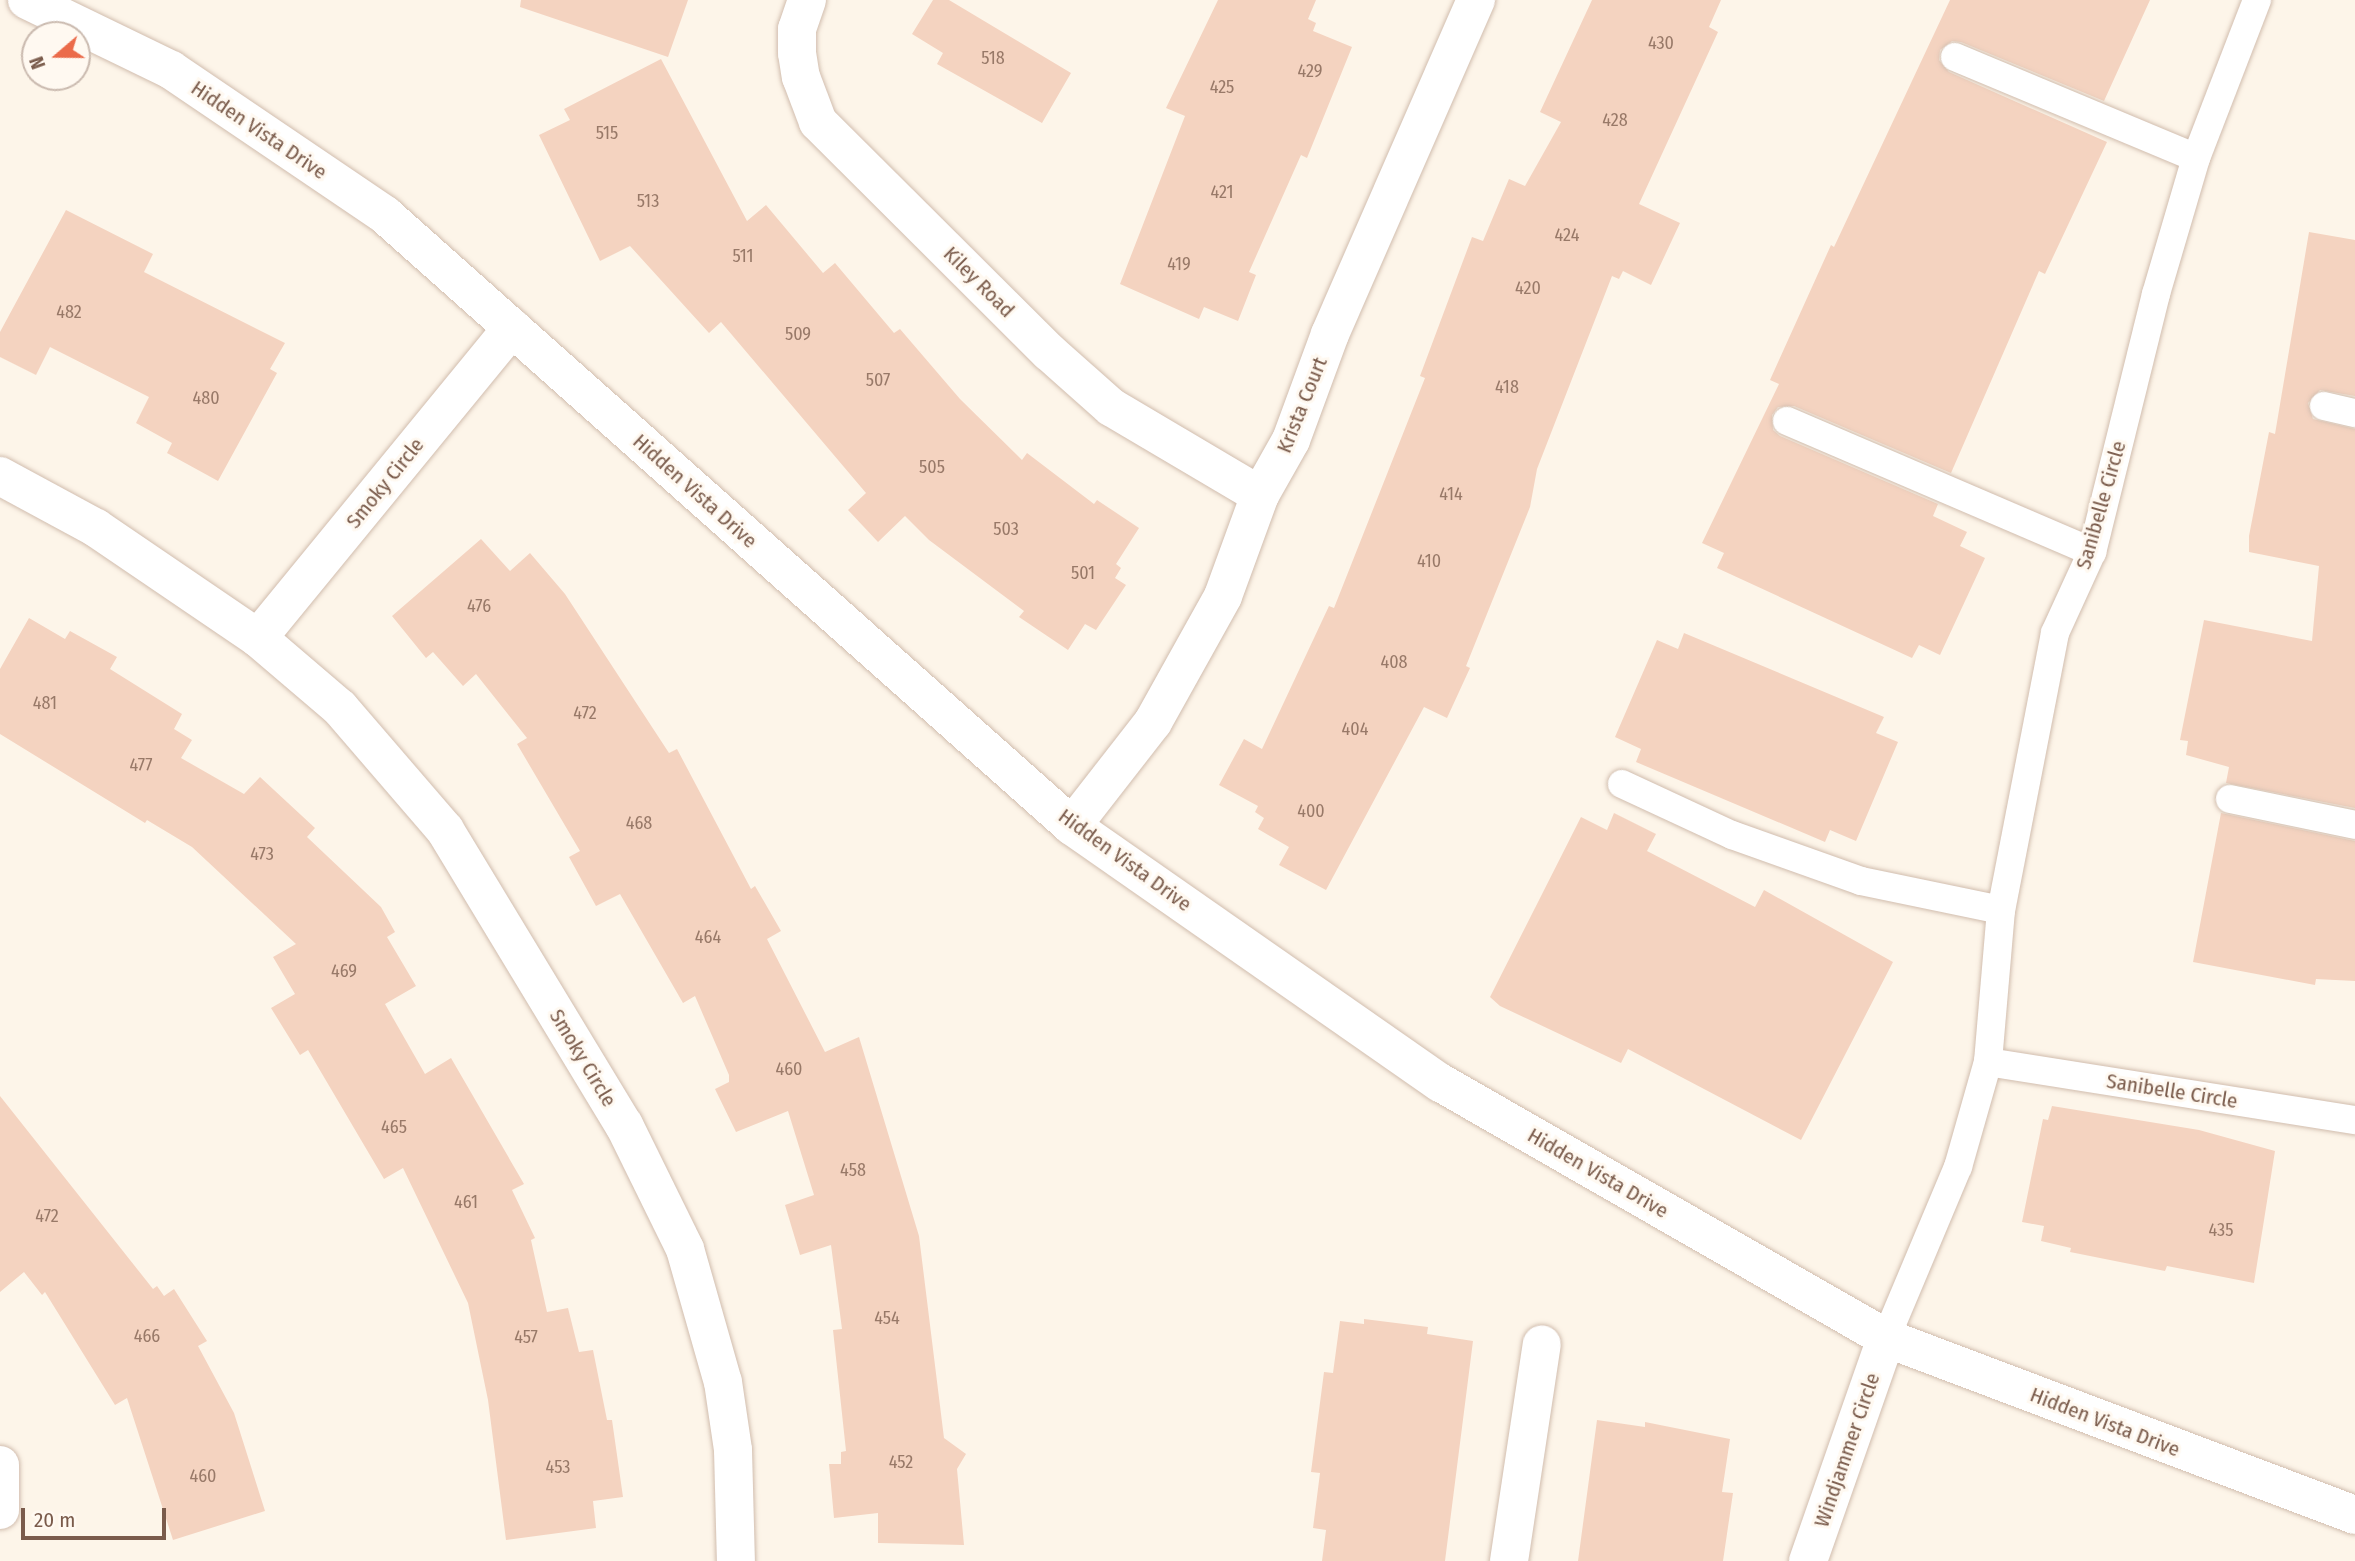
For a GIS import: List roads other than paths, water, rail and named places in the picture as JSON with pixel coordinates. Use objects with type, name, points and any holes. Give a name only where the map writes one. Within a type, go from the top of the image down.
[{"type":"street","name":"Hidden Vista Drive","points":[[30,0],[171,70],[385,215],[1072,826],[1441,1083],[1886,1338],[2355,1515]]},
{"type":"street","name":"Kiley Road","points":[[807,0],[797,29],[797,53],[801,77],[818,122],[1049,352],[1111,407],[1260,495]]},
{"type":"street","name":"Krista Court","points":[[1072,826],[1153,722],[1189,664],[1223,596],[1260,495],[1291,440],[1330,334],[1476,0]]},
{"type":"street","name":"Smoky Circle","points":[[258,638],[512,328]]},
{"type":"street","name":"Smoky Circle","points":[[0,476],[96,528],[258,638],[340,708],[446,830],[657,1186],[685,1249],[723,1382],[733,1450],[736,1561]]},
{"type":"street","name":"Windjammer Circle","points":[[1808,1561],[1886,1338]]},
{"type":"street","points":[[1509,1561],[1542,1344]]},
{"type":"street","points":[[0,1465],[0,1510]]},
{"type":"lane","name":"Sanibelle Circle","points":[[1886,1338],[1958,1167],[1989,1062],[2001,910],[2055,633],[2092,552],[2156,295],[2196,158],[2257,0]]},
{"type":"lane","points":[[1955,57],[2196,158]]},
{"type":"lane","points":[[2324,407],[2355,413]]},
{"type":"lane","points":[[1787,421],[2092,552]]},
{"type":"lane","points":[[1622,784],[1732,835],[1861,881],[2001,910]]},
{"type":"lane","points":[[2230,799],[2355,825]]},
{"type":"lane","name":"Sanibelle Circle","points":[[1989,1062],[2355,1120]]}]
